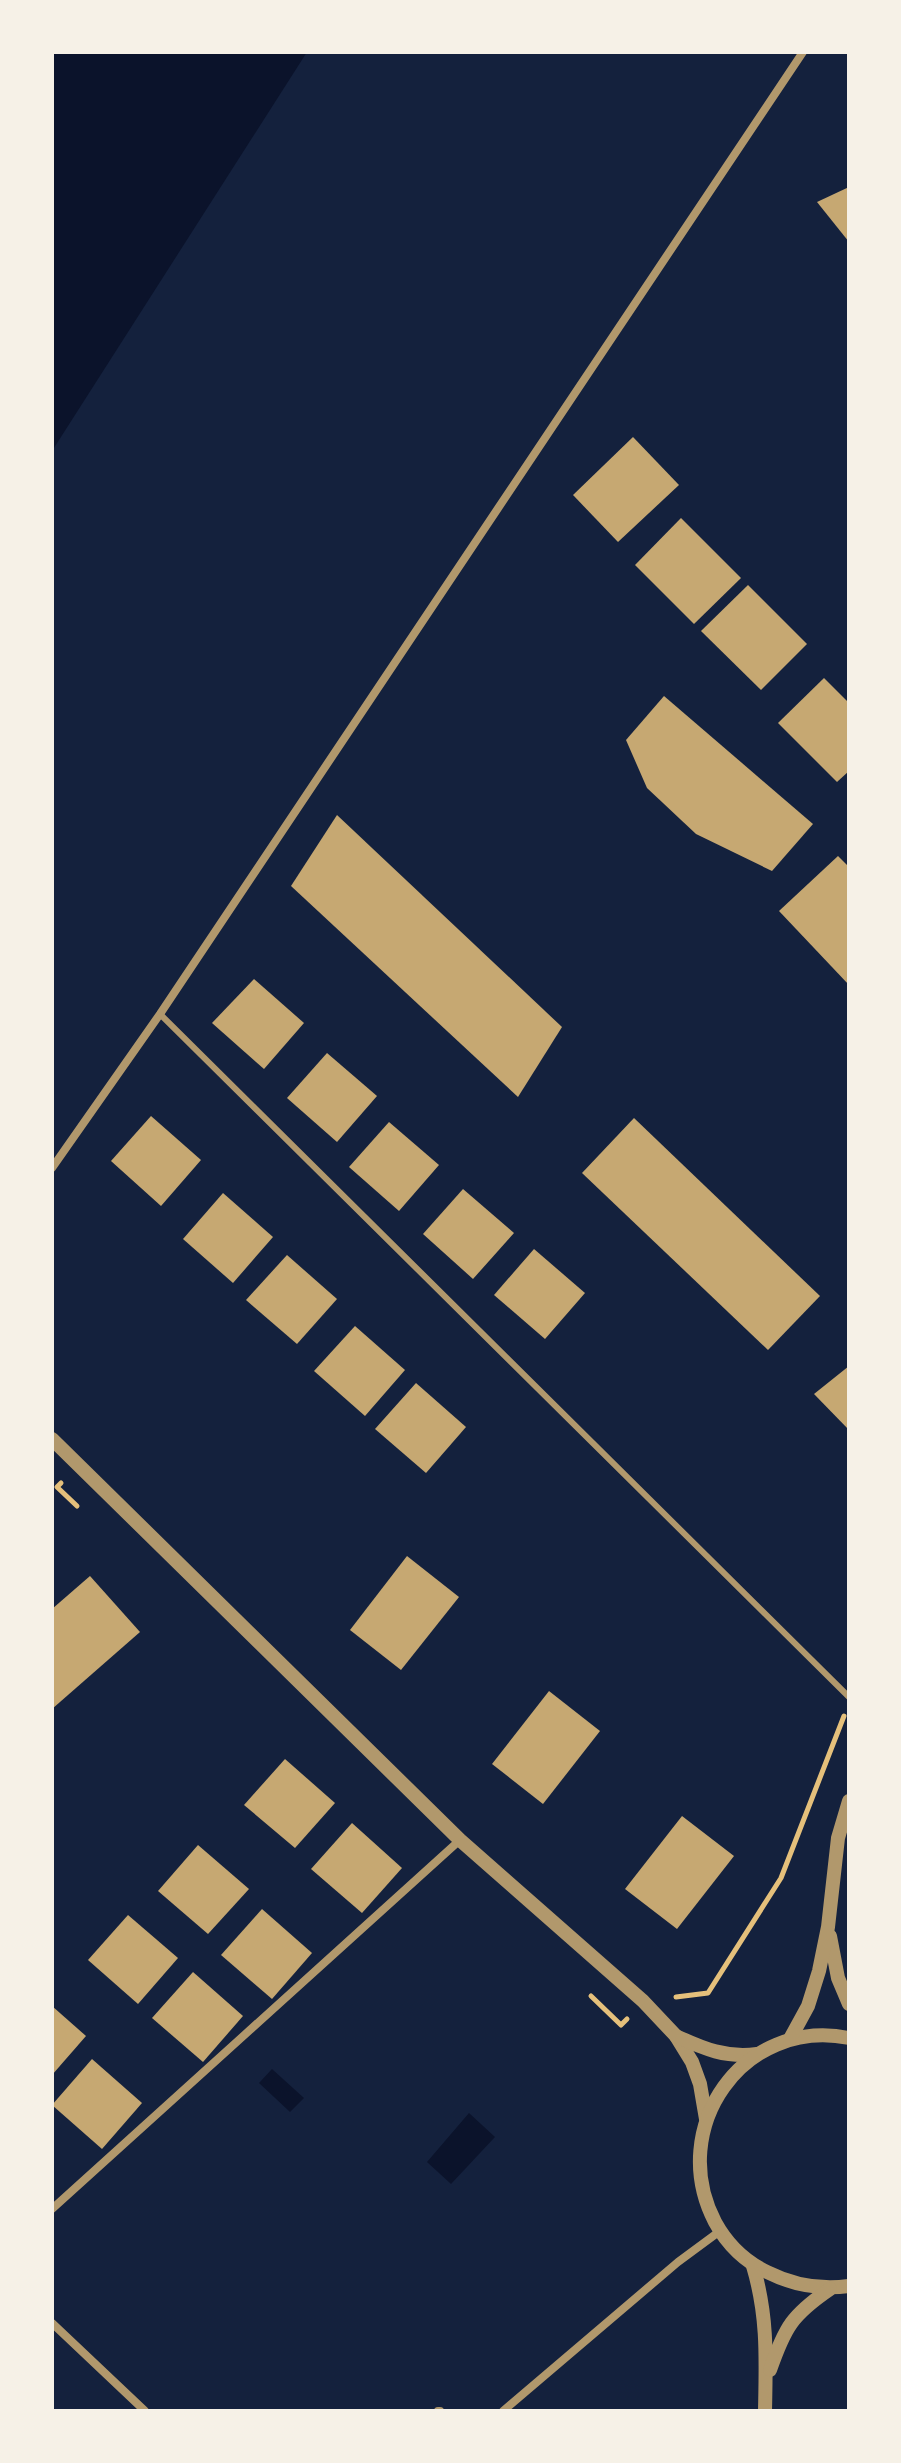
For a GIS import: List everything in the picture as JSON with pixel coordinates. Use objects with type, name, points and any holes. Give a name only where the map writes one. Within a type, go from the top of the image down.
[{"type":"street","points":[[52,1168],[160,1014],[803,52]]},
{"type":"street","points":[[52,1439],[460,1840],[643,2001],[676,2036],[696,2073],[706,2119]]},
{"type":"street","points":[[790,2039],[808,2006],[819,1971],[828,1927],[838,1838],[849,1801]]},
{"type":"street","points":[[52,2209],[460,1840]]},
{"type":"street","points":[[828,1927],[838,1978],[849,2004]]},
{"type":"street","points":[[676,2036],[705,2050],[734,2057],[757,2054],[790,2039],[831,2034],[849,2038]]},
{"type":"street","points":[[757,2054],[726,2082],[706,2119],[699,2147],[699,2176],[706,2205],[720,2231],[753,2266],[790,2283],[830,2289],[849,2286]]},
{"type":"street","points":[[503,2411],[678,2262],[720,2231]]},
{"type":"street","points":[[753,2266],[766,2324],[765,2411]]},
{"type":"street","points":[[766,2382],[784,2331],[804,2307],[830,2289]]},
{"type":"street","points":[[52,2323],[145,2411]]},
{"type":"lane","points":[[160,1014],[849,1697]]},
{"type":"path","points":[[643,2001],[708,1993],[781,1878],[849,1704]]},
{"type":"water","points":[[52,52],[307,52],[52,451]]},
{"type":"water","points":[[272,2069],[304,2098],[290,2112],[259,2083]]},
{"type":"water","points":[[469,2113],[495,2137],[451,2184],[427,2162]]},
{"type":"building","points":[[849,187],[849,242],[817,202]]},
{"type":"building","points":[[633,437],[679,485],[618,542],[573,495]]},
{"type":"building","points":[[681,518],[741,578],[694,624],[635,565]]},
{"type":"building","points":[[748,585],[807,644],[761,690],[701,631]]},
{"type":"building","points":[[824,678],[849,703],[849,771],[837,782],[778,723]]},
{"type":"building","points":[[664,696],[813,824],[772,871],[696,834],[647,788],[626,740]]},
{"type":"building","points":[[337,815],[562,1027],[518,1097],[291,886]]},
{"type":"building","points":[[838,856],[849,867],[849,985],[779,911]]},
{"type":"building","points":[[254,979],[304,1023],[264,1069],[212,1023]]},
{"type":"building","points":[[327,1053],[377,1096],[337,1142],[287,1098]]},
{"type":"building","points":[[151,1116],[201,1160],[161,1206],[111,1161]]},
{"type":"building","points":[[634,1118],[820,1296],[768,1350],[582,1173]]},
{"type":"building","points":[[389,1122],[439,1165],[399,1211],[349,1167]]},
{"type":"building","points":[[463,1189],[514,1233],[473,1279],[423,1234]]},
{"type":"building","points":[[223,1193],[273,1237],[233,1283],[183,1239]]},
{"type":"building","points":[[534,1249],[585,1293],[545,1339],[494,1295]]},
{"type":"building","points":[[287,1255],[337,1299],[297,1344],[246,1300]]},
{"type":"building","points":[[355,1326],[405,1370],[365,1416],[314,1371]]},
{"type":"building","points":[[849,1366],[849,1430],[814,1394]]},
{"type":"building","points":[[416,1383],[466,1427],[426,1473],[375,1429]]},
{"type":"building","points":[[407,1556],[459,1597],[401,1670],[350,1630]]},
{"type":"building","points":[[90,1576],[140,1632],[52,1709],[52,1609]]},
{"type":"building","points":[[549,1691],[600,1731],[543,1804],[492,1764]]},
{"type":"building","points":[[285,1759],[335,1803],[295,1848],[244,1805]]},
{"type":"building","points":[[682,1816],[734,1856],[677,1929],[625,1889]]},
{"type":"building","points":[[352,1823],[402,1868],[362,1913],[311,1869]]},
{"type":"building","points":[[198,1845],[249,1889],[208,1934],[158,1891]]},
{"type":"building","points":[[262,1909],[312,1953],[272,1999],[221,1955]]},
{"type":"building","points":[[128,1915],[178,1958],[138,2004],[88,1960]]},
{"type":"building","points":[[193,1972],[243,2016],[203,2062],[152,2018]]},
{"type":"building","points":[[52,2006],[86,2036],[52,2075]]},
{"type":"building","points":[[92,2059],[142,2103],[102,2149],[52,2105]]}]
